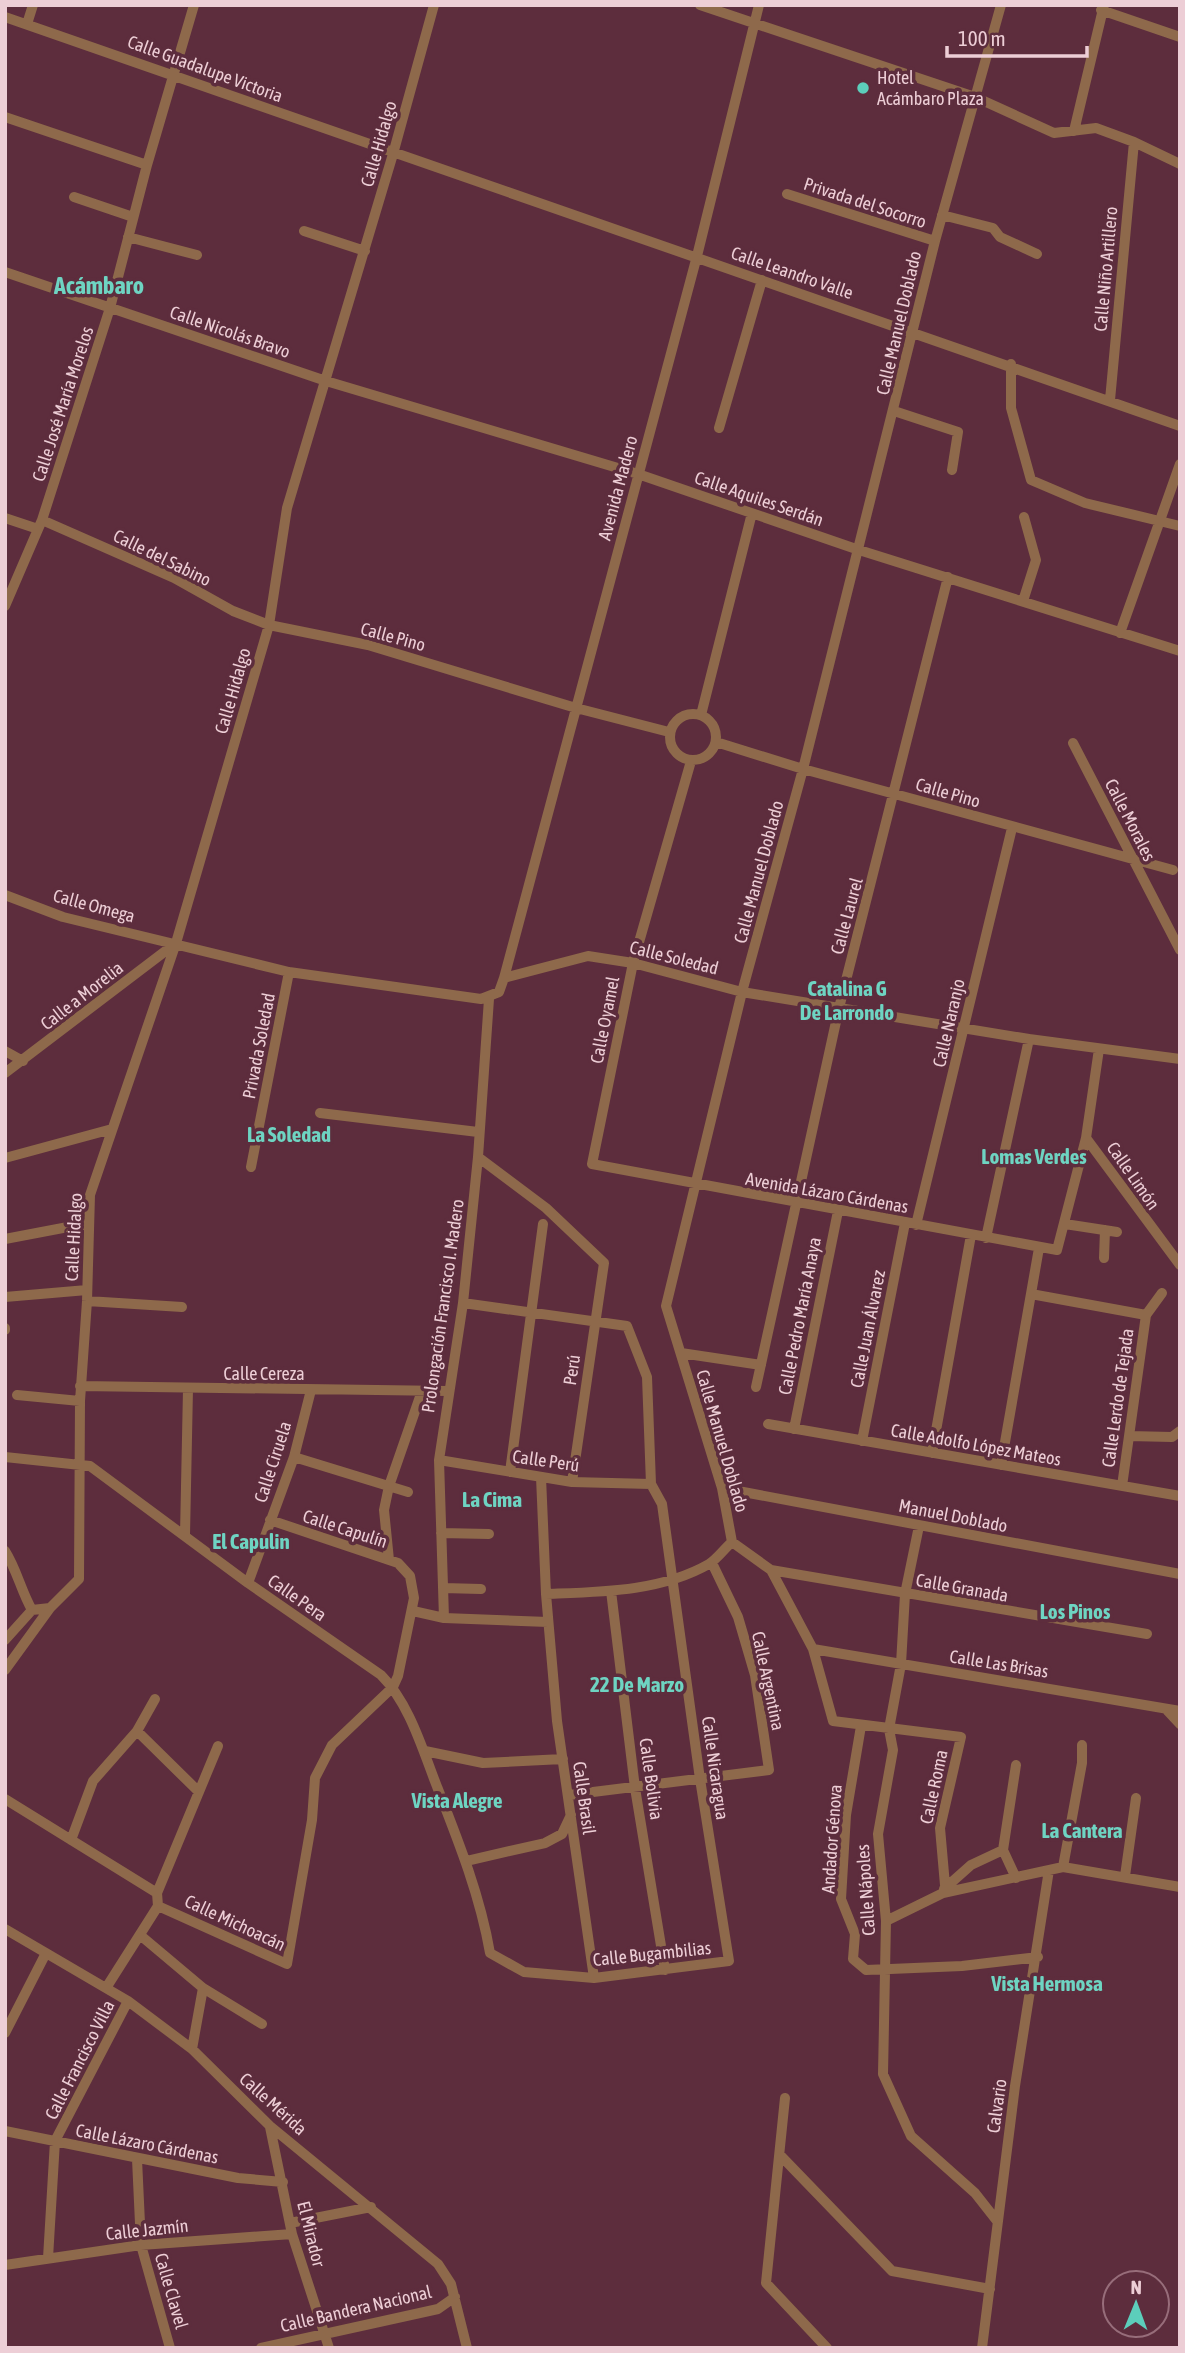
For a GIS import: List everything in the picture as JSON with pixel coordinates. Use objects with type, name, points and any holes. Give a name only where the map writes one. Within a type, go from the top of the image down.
[{"type":"street","points":[[27,24],[33,5]]},
{"type":"street","name":"Calle José María Morelos","points":[[5,606],[40,524],[110,309],[147,165],[194,5]]},
{"type":"street","name":"Calle Hidalgo","points":[[5,1670],[50,1608],[79,1579],[80,1386],[87,1295],[90,1195],[176,943],[269,625],[287,508],[365,251],[434,5]]},
{"type":"street","points":[[700,5],[975,97],[1054,133],[1096,128],[1134,142],[1180,164]]},
{"type":"street","name":"Avenida Madero","points":[[504,978],[697,256],[759,5]]},
{"type":"street","name":"Calle Manuel Doblado","points":[[730,1544],[722,1488],[666,1306],[742,992],[859,550],[934,241],[1001,5]]},
{"type":"street","points":[[1074,131],[1102,8],[1180,37]]},
{"type":"street","name":"Calle Guadalupe Victoria","points":[[5,17],[175,74],[393,154]]},
{"type":"street","points":[[5,117],[147,165]]},
{"type":"street","name":"Calle Niño Artillero","points":[[1110,400],[1134,142]]},
{"type":"street","name":"Calle Leandro Valle","points":[[393,154],[1011,364],[1180,425]]},
{"type":"street","name":"Privada del Socorro","points":[[787,194],[934,241]]},
{"type":"street","points":[[74,197],[133,217]]},
{"type":"street","points":[[942,215],[993,228],[1000,237],[1037,254]]},
{"type":"street","points":[[304,231],[365,251]]},
{"type":"street","points":[[128,237],[197,254]]},
{"type":"street","name":"Calle Nicolás Bravo","points":[[5,272],[326,381]]},
{"type":"street","points":[[719,428],[762,280]]},
{"type":"street","points":[[1011,364],[1011,408],[1031,480],[1084,503],[1180,526]]},
{"type":"street","name":"Calle Aquiles Serdán","points":[[326,381],[638,474],[859,550],[1180,651]]},
{"type":"street","points":[[894,411],[958,432],[952,470]]},
{"type":"street","points":[[1120,633],[1180,464]]},
{"type":"street","points":[[701,715],[751,513]]},
{"type":"street","points":[[1023,601],[1036,561],[1024,517]]},
{"type":"street","name":"Calle del Sabino","points":[[5,518],[40,524],[174,578],[233,611],[269,625]]},
{"type":"street","name":"Calle Laurel","points":[[756,1387],[839,1008],[948,578]]},
{"type":"street","name":"Calle Pino","points":[[269,625],[368,645],[576,708],[669,732]]},
{"type":"street","points":[[701,715],[714,725],[716,742],[707,757],[691,761],[673,751],[669,732],[681,716],[701,715]]},
{"type":"street","name":"Calle Pino","points":[[716,742],[1012,828],[1173,870]]},
{"type":"street","name":"Calle Morales","points":[[1073,743],[1180,950]]},
{"type":"street","name":"Calle Oyamel","points":[[592,1164],[633,963],[691,761]]},
{"type":"street","name":"Calle Naranjo","points":[[911,1224],[964,1026],[1012,828]]},
{"type":"street","name":"Calle Omega","points":[[5,895],[63,917],[176,943]]},
{"type":"street","points":[[176,943],[289,972],[489,999],[499,992],[504,978]]},
{"type":"street","name":"Calle a Morelia","points":[[5,1073],[176,943]]},
{"type":"street","name":"Calle Soledad","points":[[504,978],[588,956],[633,963],[742,992],[964,1026],[1029,1039],[1180,1059]]},
{"type":"street","name":"Privada Soledad","points":[[251,1167],[289,972]]},
{"type":"street","name":"Prolongación Francisco I. Madero","points":[[444,1618],[439,1460],[447,1391],[463,1303],[478,1157],[489,999]]},
{"type":"street","points":[[986,1238],[1029,1039]]},
{"type":"street","points":[[1099,1049],[1086,1138],[1065,1224],[1117,1232]]},
{"type":"street","points":[[5,1051],[23,1061]]},
{"type":"street","points":[[320,1113],[478,1132]]},
{"type":"street","points":[[5,1158],[112,1129]]},
{"type":"street","name":"Calle Limón","points":[[1086,1138],[1180,1265]]},
{"type":"street","name":"Perú","points":[[478,1157],[546,1208],[604,1263],[572,1482]]},
{"type":"street","name":"Avenida Lázaro Cárdenas","points":[[592,1164],[1039,1248],[1057,1250],[1065,1224]]},
{"type":"street","name":"Calle Pedro María Anaya","points":[[794,1429],[838,1211]]},
{"type":"street","points":[[5,1239],[89,1223]]},
{"type":"street","points":[[510,1472],[543,1224]]},
{"type":"street","name":"Calle Juan Álvarez","points":[[862,1441],[911,1224]]},
{"type":"street","points":[[1104,1258],[1105,1230]]},
{"type":"street","points":[[932,1453],[971,1235]]},
{"type":"street","points":[[1002,1465],[1039,1248]]},
{"type":"street","points":[[1031,1294],[1146,1315],[1162,1293]]},
{"type":"street","points":[[5,1297],[87,1295],[182,1307]]},
{"type":"street","points":[[463,1303],[626,1326],[647,1377],[651,1484],[662,1504],[673,1579]]},
{"type":"street","name":"Calle Lerdo de Tejada","points":[[1122,1486],[1146,1315]]},
{"type":"street","points":[[681,1353],[761,1365]]},
{"type":"street","name":"Calle Cereza","points":[[80,1386],[447,1391]]},
{"type":"street","points":[[185,1535],[188,1389]]},
{"type":"street","name":"Calle Ciruela","points":[[248,1583],[294,1457],[311,1390]]},
{"type":"street","points":[[389,1560],[384,1510],[389,1486],[422,1391]]},
{"type":"street","points":[[17,1395],[80,1401]]},
{"type":"street","name":"Calle Adolfo López Mateos","points":[[768,1424],[1180,1496]]},
{"type":"street","points":[[1129,1436],[1172,1437],[1180,1432]]},
{"type":"street","points":[[5,1457],[79,1465]]},
{"type":"street","points":[[294,1457],[408,1492]]},
{"type":"street","name":"Calle Perú","points":[[439,1460],[572,1482],[651,1484]]},
{"type":"street","name":"Calle Pera","points":[[79,1465],[90,1466],[248,1583],[381,1675],[393,1687]]},
{"type":"street","name":"Calle Brasil","points":[[541,1478],[545,1594],[563,1759],[594,1978]]},
{"type":"street","name":"Manuel Doblado","points":[[722,1488],[1180,1574]]},
{"type":"street","name":"Calle Capulín","points":[[271,1520],[398,1563],[410,1576],[414,1598],[412,1611]]},
{"type":"street","points":[[905,1594],[919,1526]]},
{"type":"street","points":[[441,1533],[489,1534]]},
{"type":"street","points":[[545,1594],[611,1591],[673,1579],[713,1560],[730,1544],[771,1570],[813,1649],[833,1721],[889,1729]]},
{"type":"street","points":[[5,1551],[16,1567],[21,1591],[32,1610]]},
{"type":"street","name":"Calle Argentina","points":[[700,1779],[769,1770],[755,1675],[738,1617],[713,1560]]},
{"type":"street","name":"Calle Granada","points":[[771,1570],[1147,1634]]},
{"type":"street","name":"Calle Nicaragua","points":[[673,1579],[700,1779],[729,1961]]},
{"type":"street","points":[[443,1588],[481,1589]]},
{"type":"street","name":"Calle Bolivia","points":[[611,1591],[635,1788],[665,1970]]},
{"type":"street","name":"Calle Nápoles","points":[[905,1594],[901,1664],[889,1729],[893,1750],[878,1834],[886,1921],[883,2074],[911,2136],[975,2193],[997,2221]]},
{"type":"street","points":[[5,1640],[32,1610],[50,1608]]},
{"type":"street","points":[[393,1687],[398,1676],[412,1611],[444,1618],[548,1622]]},
{"type":"street","name":"Calle Las Brisas","points":[[813,1649],[1180,1711]]},
{"type":"street","name":"Calle Bugambilias","points":[[393,1687],[425,1751],[466,1861],[485,1923],[490,1954],[524,1972],[594,1978],[729,1961]]},
{"type":"street","name":"Calle Michoacán","points":[[157,1893],[158,1906],[287,1964],[312,1820],[315,1778],[332,1745],[393,1687]]},
{"type":"street","points":[[71,1840],[93,1781],[137,1731],[155,1699]]},
{"type":"street","points":[[1166,1709],[1180,1724]]},
{"type":"street","name":"Andador Génova","points":[[861,1726],[846,1815],[841,1899],[855,1934],[853,1959],[866,1970],[884,1968]]},
{"type":"street","name":"Calle Roma","points":[[889,1729],[961,1737],[940,1828],[944,1889]]},
{"type":"street","points":[[137,1731],[199,1792]]},
{"type":"street","points":[[1063,1867],[1082,1763],[1082,1745]]},
{"type":"street","points":[[5,1799],[157,1893],[218,1746]]},
{"type":"street","points":[[425,1751],[483,1763],[563,1759]]},
{"type":"street","points":[[1016,1765],[1003,1850],[1016,1878]]},
{"type":"street","points":[[569,1795],[700,1779]]},
{"type":"street","points":[[1125,1876],[1136,1798]]},
{"type":"street","points":[[466,1861],[545,1843],[562,1834],[571,1815]]},
{"type":"street","points":[[886,1921],[944,1889],[971,1865],[1003,1850]]},
{"type":"street","points":[[944,1889],[1016,1878],[1063,1867],[1180,1887]]},
{"type":"street","name":"Calvario","points":[[982,2348],[1015,2086],[1038,1956],[1049,1870]]},
{"type":"street","name":"Calle Francisco Villa","points":[[106,1988],[158,1906]]},
{"type":"street","name":"Calle Mérida","points":[[6,1933],[128,2001],[192,2049],[270,2126],[438,2264],[456,2297],[467,2348]]},
{"type":"street","points":[[140,1935],[203,1988],[262,2024]]},
{"type":"street","points":[[5,2033],[46,1953]]},
{"type":"street","points":[[884,1968],[962,1966],[1038,1956]]},
{"type":"street","points":[[192,2049],[203,1988]]},
{"type":"street","name":"Calle Francisco Villa","points":[[48,2258],[55,2141],[128,2001]]},
{"type":"street","points":[[785,2098],[766,2283],[827,2348]]},
{"type":"street","name":"El Mirador","points":[[270,2126],[292,2234],[329,2348]]},
{"type":"street","name":"Calle Lázaro Cárdenas","points":[[5,2131],[238,2178],[283,2182]]},
{"type":"street","points":[[779,2155],[892,2271],[990,2289]]},
{"type":"street","name":"Calle Clavel","points":[[137,2159],[141,2245],[170,2348]]},
{"type":"street","points":[[290,2223],[371,2207]]},
{"type":"street","name":"Calle Jazmín","points":[[5,2265],[141,2245],[292,2234]]},
{"type":"street","name":"Calle Bandera Nacional","points":[[261,2348],[323,2332],[438,2309],[456,2297]]},
{"type":"place","name":"Hotel Acámbaro Plaza","points":[[863,88]]},
{"type":"district","name":"Acámbaro","points":[[99,286]]},
{"type":"district","name":"Catalina G De Larrondo","points":[[847,1001]]},
{"type":"district","name":"La Soledad","points":[[289,1135]]},
{"type":"district","name":"Lomas Verdes","points":[[1034,1157]]},
{"type":"district","name":"La Cima","points":[[492,1500]]},
{"type":"district","name":"El Capulin","points":[[251,1542]]},
{"type":"district","name":"Los Pinos","points":[[1075,1612]]},
{"type":"district","name":"22 De Marzo","points":[[637,1685]]},
{"type":"district","name":"Vista Alegre","points":[[457,1801]]},
{"type":"district","name":"La Cantera","points":[[1082,1831]]},
{"type":"district","name":"Vista Hermosa","points":[[1047,1984]]}]
